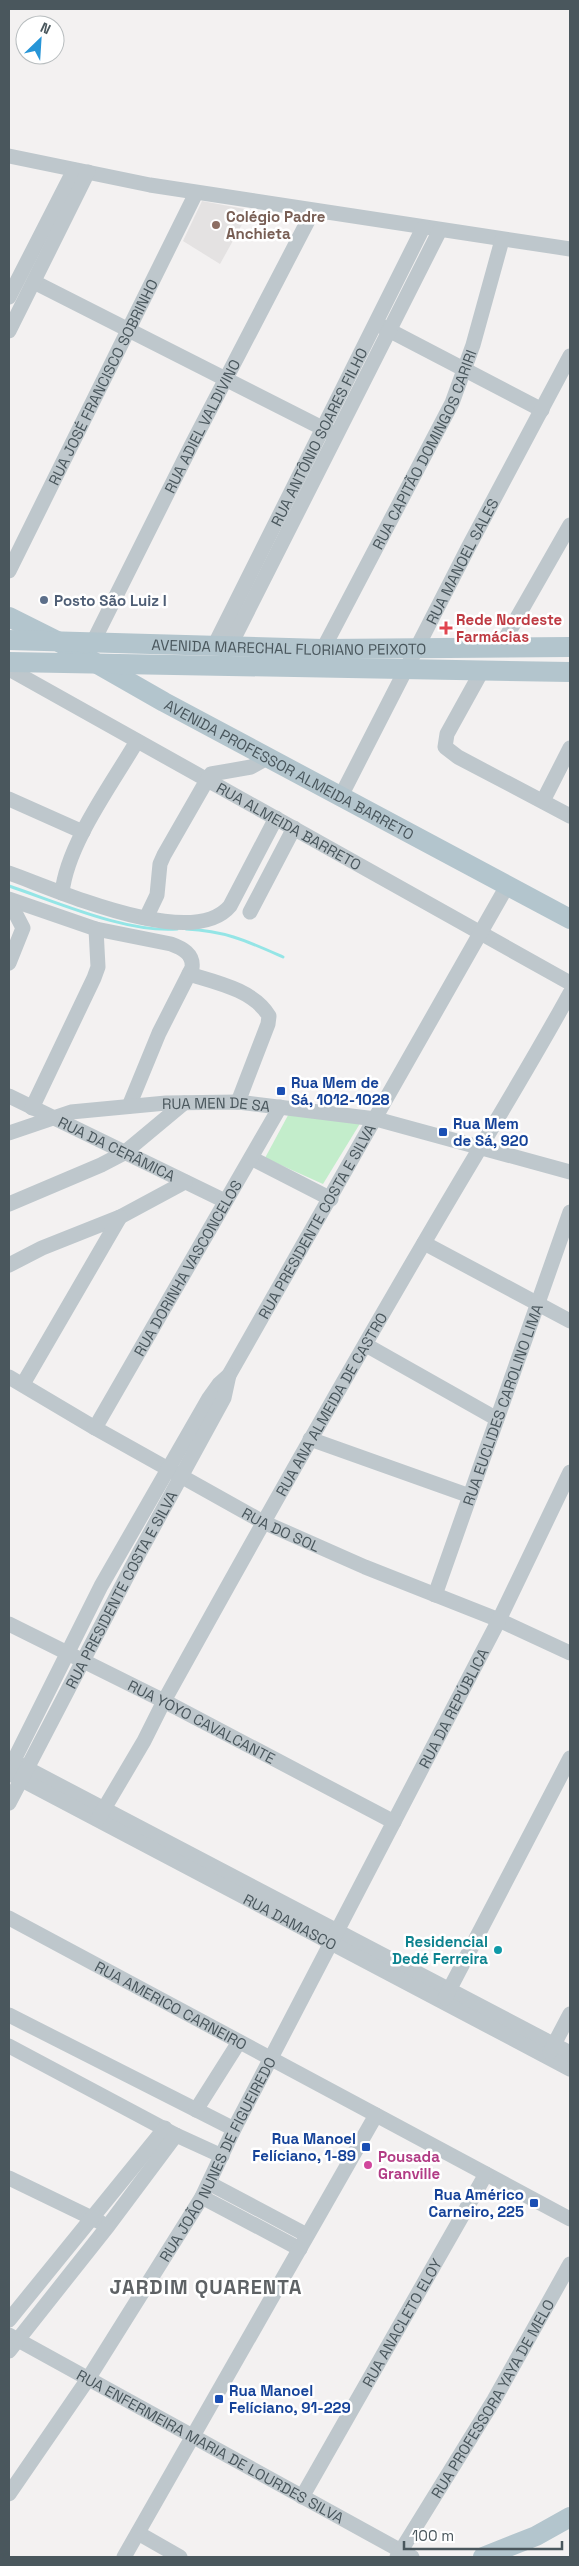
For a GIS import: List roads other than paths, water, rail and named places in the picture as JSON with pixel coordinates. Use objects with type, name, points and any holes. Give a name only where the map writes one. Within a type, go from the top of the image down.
[{"type":"main road","name":"AVENIDA PROFESSOR ALMEIDA BARRETO","points":[[9,617],[59,642],[97,665],[570,919]]},
{"type":"main road","name":"AVENIDA MARECHAL FLORIANO PEIXOTO","points":[[9,640],[323,649],[416,649],[500,646],[570,647]]},
{"type":"main road","name":"AVENIDA MARECHAL FLORIANO PEIXOTO","points":[[9,662],[570,672]]},
{"type":"main road","points":[[483,2557],[536,2536],[570,2517]]},
{"type":"main road","points":[[519,2557],[570,2532]]},
{"type":"street","points":[[9,156],[196,193],[570,249]]},
{"type":"street","points":[[9,331],[34,282],[81,171]]},
{"type":"street","points":[[9,297],[81,171]]},
{"type":"street","name":"RUA JOSÉ FRANCISCO SOBRINHO","points":[[9,571],[196,193]]},
{"type":"street","name":"RUA ADIEL VALDIVINO","points":[[93,642],[225,379],[314,211]]},
{"type":"street","name":"RUA ANTÔNIO SOARES FILHO","points":[[222,646],[322,428],[423,228]]},
{"type":"street","name":"RUA ANTÔNIO SOARES FILHO","points":[[222,646],[336,435],[440,230]]},
{"type":"street","name":"RUA CAPITÃO DOMINGOS CARIRI","points":[[323,649],[452,403],[466,370],[502,240]]},
{"type":"street","points":[[34,282],[336,435]]},
{"type":"street","points":[[375,323],[542,410]]},
{"type":"street","name":"RUA MANOEL SALES","points":[[341,796],[570,356]]},
{"type":"street","points":[[500,646],[570,525]]},
{"type":"street","name":"RUA ALMEIDA BARRETO","points":[[9,669],[570,982]]},
{"type":"street","points":[[483,669],[447,734],[445,747],[458,758],[570,816]]},
{"type":"street","points":[[62,892],[70,858],[83,832],[138,741]]},
{"type":"street","points":[[543,801],[570,748]]},
{"type":"street","points":[[146,918],[157,895],[160,864],[164,855],[211,774],[251,767],[269,757]]},
{"type":"street","points":[[9,799],[83,832]]},
{"type":"street","points":[[9,873],[99,906],[146,918],[191,923],[215,918],[230,906],[276,818]]},
{"type":"street","points":[[250,912],[294,828]]},
{"type":"street","name":"RUA PRESIDENTE COSTA E SILVA","points":[[9,1803],[15,1768],[101,1586],[167,1469],[219,1384],[229,1375],[507,886]]},
{"type":"street","points":[[9,900],[96,929],[159,941],[186,952],[190,969],[159,1033],[129,1106]]},
{"type":"street","points":[[9,900],[23,928],[9,963]]},
{"type":"street","points":[[32,1108],[98,967],[96,929]]},
{"type":"street","points":[[190,969],[246,995],[264,1008],[269,1016],[268,1024],[238,1102]]},
{"type":"street","name":"RUA ANA ALMEIDA DE CASTRO","points":[[101,1814],[144,1741],[164,1701],[310,1439],[366,1346],[479,1149],[529,1068],[570,993]]},
{"type":"street","name":"RUA DA CERÂMICA","points":[[9,1096],[225,1201]]},
{"type":"street","name":"RUA MEN DE SA","points":[[9,1133],[71,1112],[129,1106],[238,1102],[376,1119],[479,1149],[570,1172]]},
{"type":"street","points":[[9,1204],[101,1165],[124,1153],[184,1103]]},
{"type":"street","name":"RUA DORINHA VASCONCELOS","points":[[95,1428],[280,1107]]},
{"type":"street","points":[[251,1158],[330,1199]]},
{"type":"street","points":[[9,1265],[42,1248],[120,1217],[185,1182]]},
{"type":"street","name":"RUA EUCLIDES CAROLINO LIMA","points":[[435,1596],[570,1212]]},
{"type":"street","points":[[23,1384],[120,1217]]},
{"type":"street","points":[[424,1243],[570,1321]]},
{"type":"street","points":[[366,1346],[497,1419]]},
{"type":"street","name":"RUA PRESIDENTE COSTA E SILVA","points":[[15,1768],[84,1663],[137,1557],[227,1392],[229,1375]]},
{"type":"street","name":"RUA DO SOL","points":[[9,1376],[95,1428],[263,1522],[435,1596],[499,1620],[570,1653]]},
{"type":"street","points":[[310,1439],[470,1496]]},
{"type":"street","name":"RUA DA REPÚBLICA","points":[[334,1936],[499,1620],[570,1472]]},
{"type":"street","name":"RUA YOYO CAVALCANTE","points":[[9,1624],[67,1655],[164,1701],[394,1822]]},
{"type":"street","points":[[446,1995],[570,1758]]},
{"type":"street","name":"RUA DAMASCO","points":[[15,1768],[551,2051],[570,2069]]},
{"type":"street","name":"RUA AMERICO CARNEIRO","points":[[9,1918],[570,2219]]},
{"type":"street","name":"RUA JOÃO NUNES DE FIGUEIREDO","points":[[9,2494],[88,2379],[202,2198],[234,2129],[272,2059],[334,1936]]},
{"type":"street","points":[[551,2051],[570,2014]]},
{"type":"street","points":[[9,2016],[234,2129]]},
{"type":"street","points":[[196,2110],[239,2042]]},
{"type":"street","points":[[9,2046],[170,2132],[222,2156]]},
{"type":"street","name":"RUA DAMASCO","points":[[551,2051],[570,2053]]},
{"type":"street","points":[[124,2557],[376,2115]]},
{"type":"street","points":[[9,2320],[93,2219],[170,2132]]},
{"type":"street","points":[[12,2342],[108,2226],[170,2132]]},
{"type":"street","name":"RUA ANACLETO ELOY","points":[[302,2498],[486,2174]]},
{"type":"street","points":[[9,2178],[108,2226]]},
{"type":"street","points":[[209,2183],[307,2235]]},
{"type":"street","points":[[202,2198],[300,2249]]},
{"type":"street","name":"RUA PROFESSORA YAYA DE MELO","points":[[403,2555],[494,2400],[570,2264]]},
{"type":"street","name":"RUA ENFERMEIRA MARIA DE LOURDES SILVA","points":[[12,2342],[88,2379],[403,2555]]},
{"type":"street","points":[[138,2533],[180,2557]]},
{"type":"waterway","points":[[9,886],[70,908],[114,921],[157,929],[177,929]]},
{"type":"waterway","points":[[186,929],[213,932],[236,938],[283,957]]},
{"type":"place","name":"Colégio Padre Anchieta","points":[[216,225]]},
{"type":"place","name":"Posto São Luiz I","points":[[44,600]]},
{"type":"place","name":"Rede Nordeste Farmácias","points":[[446,628]]},
{"type":"place","name":"Rua Mem de Sá, 1012-1028","points":[[281,1091]]},
{"type":"place","name":"Rua Mem de Sá, 920","points":[[443,1132]]},
{"type":"place","name":"Residencial Dedé Ferreira","points":[[498,1950]]},
{"type":"place","name":"Rua Manoel Felíciano, 1-89","points":[[366,2147]]},
{"type":"place","name":"Pousada Granville","points":[[368,2165]]},
{"type":"place","name":"Rua Américo Carneiro, 225","points":[[534,2203]]},
{"type":"place","name":"Rua Manoel Felíciano, 91-229","points":[[219,2399]]},
{"type":"district","name":"JARDIM QUARENTA","points":[[206,2287]]}]
